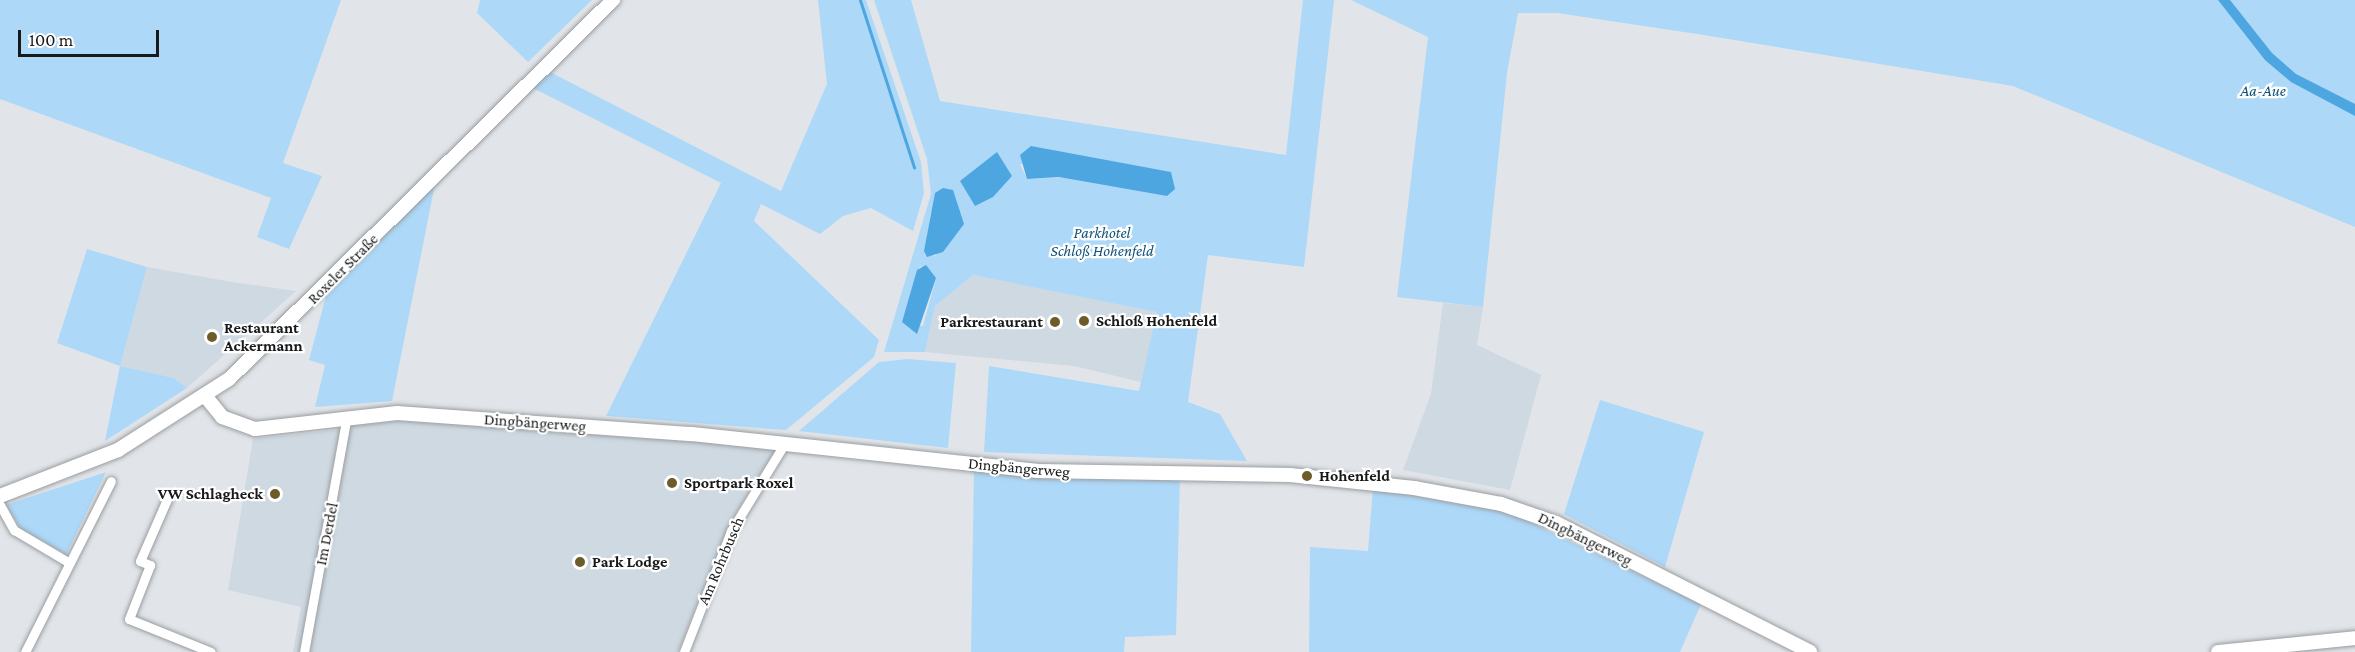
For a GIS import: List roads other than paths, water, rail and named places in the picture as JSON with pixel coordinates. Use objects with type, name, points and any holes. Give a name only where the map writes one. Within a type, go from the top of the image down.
[{"type":"main road","name":"Roxeler Straße","points":[[0,496],[118,450],[206,397],[300,313],[613,0]]},
{"type":"main road","name":"Dingbängerweg","points":[[206,397],[222,417],[255,429],[347,416],[397,413],[784,443],[1035,471],[1290,475],[1502,504],[1574,531],[1810,652]]},
{"type":"main road","points":[[2218,652],[2355,638]]},
{"type":"street","name":"Im Derdel","points":[[304,652],[347,416]]},
{"type":"street","name":"Am Rohrbusch","points":[[684,652],[731,531],[784,443]]},
{"type":"street","points":[[25,652],[68,562],[111,481]]},
{"type":"street","points":[[168,496],[140,561],[150,565],[129,619],[182,647],[211,652]]},
{"type":"street","points":[[0,505],[14,530],[68,562]]},
{"type":"water","points":[[2218,0],[2230,0],[2272,53],[2296,74],[2355,104],[2355,116],[2291,82],[2265,60]]},
{"type":"water","points":[[1031,146],[1171,172],[1175,189],[1167,196],[1059,177],[1027,179],[1020,155]]},
{"type":"water","points":[[997,152],[1012,176],[993,197],[975,206],[960,181]]},
{"type":"water","points":[[943,188],[953,190],[964,224],[943,252],[927,257],[924,251],[935,193]]},
{"type":"water","points":[[926,265],[936,278],[917,334],[902,322],[917,270]]},
{"type":"waterway","points":[[860,0],[914,167]]},
{"type":"place","name":"Schloß Hohenfeld","points":[[1084,321]]},
{"type":"place","name":"Parkrestaurant","points":[[1055,322]]},
{"type":"place","name":"Restaurant Ackermann","points":[[212,337]]},
{"type":"place","name":"Hohenfeld","points":[[1307,476]]},
{"type":"place","name":"Sportpark Roxel","points":[[672,483]]},
{"type":"place","name":"VW Schlagheck","points":[[275,494]]},
{"type":"place","name":"Park Lodge","points":[[580,562]]},
{"type":"park label","name":"Aa-Aue","points":[[2263,91]]},
{"type":"park label","name":"Parkhotel Schloß Hohenfeld","points":[[1102,242]]}]
